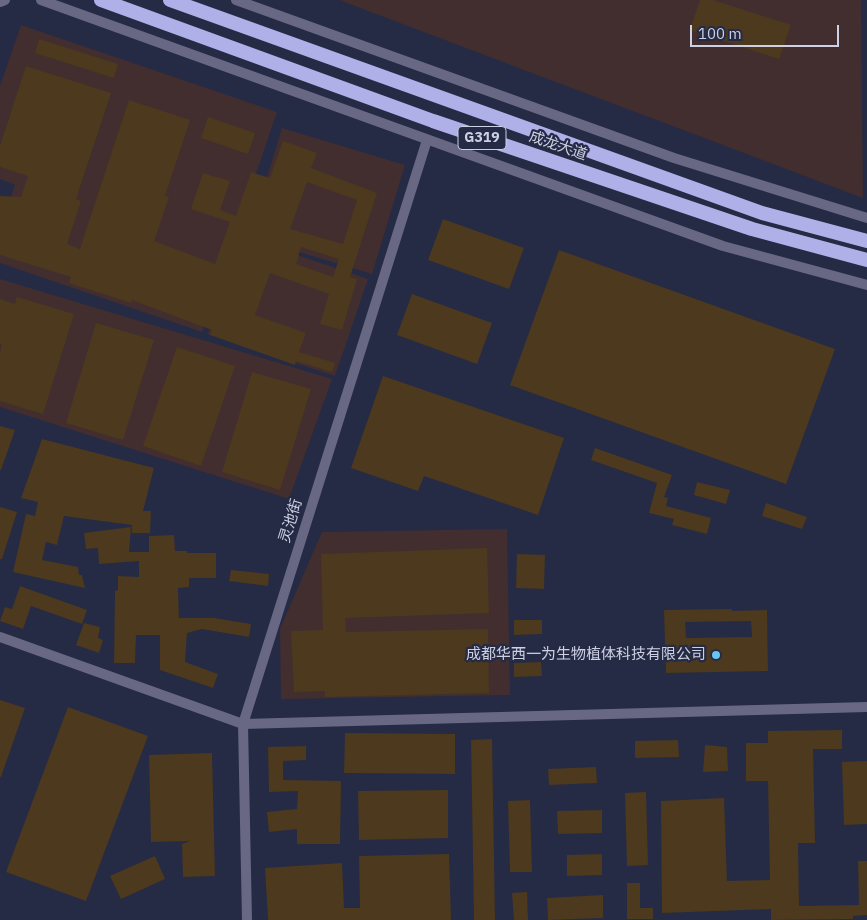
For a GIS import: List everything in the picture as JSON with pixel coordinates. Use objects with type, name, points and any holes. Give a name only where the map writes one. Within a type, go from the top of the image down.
[{"type":"highway","name":"成龙大道","points":[[101,0],[442,125],[752,229],[867,260]]},
{"type":"highway","name":"成龙大道","points":[[170,0],[762,213],[867,241]]},
{"type":"street","points":[[0,2],[5,0]]},
{"type":"street","points":[[40,0],[723,246],[867,285]]},
{"type":"street","points":[[236,0],[674,158],[867,218]]},
{"type":"street","name":"灵池街","points":[[247,920],[244,724],[426,140]]},
{"type":"street","points":[[0,637],[244,724],[867,707]]},
{"type":"shaded area","points":[[339,0],[861,0],[863,198]]},
{"type":"shaded area","points":[[21,25],[277,112],[202,332],[0,263],[0,228],[15,185],[0,179],[0,86]]},
{"type":"shaded area","points":[[282,128],[405,165],[372,274],[249,237]]},
{"type":"shaded area","points":[[241,236],[368,279],[335,376],[208,334]]},
{"type":"shaded area","points":[[0,279],[332,379],[289,499],[0,407]]},
{"type":"shaded area","points":[[507,529],[510,695],[281,699],[280,629],[322,532]]},
{"type":"building","points":[[700,0],[713,0],[791,25],[779,59],[690,30]]},
{"type":"building","points":[[39,39],[118,64],[114,78],[35,53]]},
{"type":"building","points":[[26,66],[111,93],[76,199],[81,201],[67,244],[80,249],[129,100],[190,120],[165,196],[169,197],[154,241],[215,264],[230,222],[191,209],[203,173],[230,181],[220,210],[236,216],[251,172],[270,178],[283,141],[317,153],[311,168],[377,193],[350,277],[357,279],[342,330],[320,324],[329,294],[270,273],[255,315],[306,333],[299,352],[335,363],[332,372],[296,361],[295,365],[210,335],[212,330],[132,300],[131,303],[69,283],[71,277],[0,255],[0,196],[21,197],[28,176],[0,167],[0,146]],"holes":[[[307,182],[357,200],[343,244],[290,229]],[[301,247],[339,259],[333,277],[296,264]]]},
{"type":"building","points":[[208,117],[255,133],[248,154],[201,138]]},
{"type":"building","points":[[443,219],[524,248],[509,289],[428,260]]},
{"type":"building","points":[[559,250],[835,349],[786,484],[510,385]]},
{"type":"building","points":[[412,294],[492,323],[477,364],[397,335]]},
{"type":"building","points":[[17,297],[74,314],[43,414],[0,401],[0,353],[2,345],[0,344],[0,299],[15,304]]},
{"type":"building","points":[[96,323],[154,340],[123,440],[66,423]]},
{"type":"building","points":[[177,347],[235,366],[201,466],[143,446]]},
{"type":"building","points":[[252,372],[311,389],[280,490],[222,472]]},
{"type":"building","points":[[383,376],[564,438],[538,515],[424,476],[418,491],[351,468]]},
{"type":"building","points":[[0,426],[15,430],[1,470],[0,470]]},
{"type":"building","points":[[42,439],[154,468],[143,511],[151,511],[150,533],[132,533],[132,525],[64,516],[57,545],[46,542],[42,560],[78,567],[79,575],[82,575],[85,588],[13,572],[26,514],[35,516],[38,502],[21,498]]},
{"type":"building","points":[[595,448],[672,475],[664,497],[668,498],[666,506],[711,518],[707,534],[672,525],[674,519],[649,513],[657,483],[591,460]]},
{"type":"building","points":[[697,482],[730,490],[726,504],[694,495]]},
{"type":"building","points":[[766,503],[807,517],[802,529],[762,516]]},
{"type":"building","points":[[0,507],[17,512],[2,559],[0,559]]},
{"type":"building","points":[[131,527],[129,552],[149,552],[149,536],[174,535],[175,551],[216,553],[216,578],[189,578],[189,587],[178,588],[179,618],[214,618],[251,624],[249,637],[202,629],[187,633],[185,662],[218,674],[213,688],[160,670],[160,635],[136,635],[135,663],[114,663],[115,591],[118,590],[118,576],[139,577],[139,561],[99,564],[98,548],[86,549],[84,533]]},
{"type":"building","points":[[487,548],[489,613],[345,618],[346,632],[488,629],[489,693],[325,697],[325,691],[294,692],[291,631],[323,630],[321,554]]},
{"type":"building","points":[[517,554],[545,555],[544,589],[516,588]]},
{"type":"building","points":[[231,570],[269,574],[268,586],[229,581]]},
{"type":"building","points":[[20,586],[87,610],[82,624],[31,606],[23,629],[0,621],[5,607],[12,609]]},
{"type":"building","name":"成都华西一为生物植体科技有限公司","points":[[664,610],[767,610],[768,671],[666,673]],"holes":[[[751,621],[752,637],[686,638],[685,622]]]},
{"type":"building","points":[[514,620],[542,620],[542,634],[514,635]]},
{"type":"building","points":[[84,623],[100,627],[98,638],[103,640],[99,653],[76,645]]},
{"type":"building","points":[[541,662],[542,676],[514,677],[514,663]]},
{"type":"building","points":[[0,700],[25,708],[1,777],[0,777]]},
{"type":"building","points":[[68,707],[148,736],[86,901],[6,872]]},
{"type":"building","points":[[842,730],[842,749],[813,749],[815,843],[798,843],[799,906],[859,905],[858,861],[867,861],[867,915],[853,916],[853,919],[771,920],[771,909],[662,913],[661,801],[724,798],[727,881],[770,880],[768,781],[746,781],[746,743],[768,743],[768,731]]},
{"type":"building","points":[[345,733],[455,734],[455,774],[344,773]]},
{"type":"building","points":[[492,739],[495,920],[474,920],[471,740]]},
{"type":"building","points":[[678,740],[679,757],[635,758],[635,741]]},
{"type":"building","points":[[705,745],[727,747],[728,771],[703,772]]},
{"type":"building","points":[[306,746],[306,760],[283,761],[283,780],[341,781],[340,844],[297,844],[297,829],[269,832],[267,812],[297,809],[298,791],[269,792],[268,747]]},
{"type":"building","points":[[212,753],[215,876],[183,877],[182,844],[190,841],[151,842],[149,755]]},
{"type":"building","points":[[867,761],[867,824],[844,825],[842,762]]},
{"type":"building","points":[[596,767],[597,783],[549,785],[548,769]]},
{"type":"building","points":[[448,790],[448,838],[359,840],[358,791]]},
{"type":"building","points":[[646,792],[648,865],[627,866],[625,793]]},
{"type":"building","points":[[530,800],[532,872],[510,872],[508,801]]},
{"type":"building","points":[[602,810],[602,833],[558,834],[557,811]]},
{"type":"building","points":[[449,854],[451,920],[268,920],[265,868],[342,863],[344,908],[360,908],[359,856]]},
{"type":"building","points":[[602,854],[602,875],[567,876],[567,855]]},
{"type":"building","points":[[155,856],[165,879],[121,899],[110,876]]},
{"type":"building","points":[[627,883],[640,883],[640,908],[653,908],[653,919],[627,919]]},
{"type":"building","points":[[527,892],[528,920],[514,920],[512,893]]},
{"type":"building","points":[[603,895],[603,918],[548,920],[547,898]]},
{"type":"place","name":"成都华西一为生物植体科技有限公司","points":[[716,655]]}]
